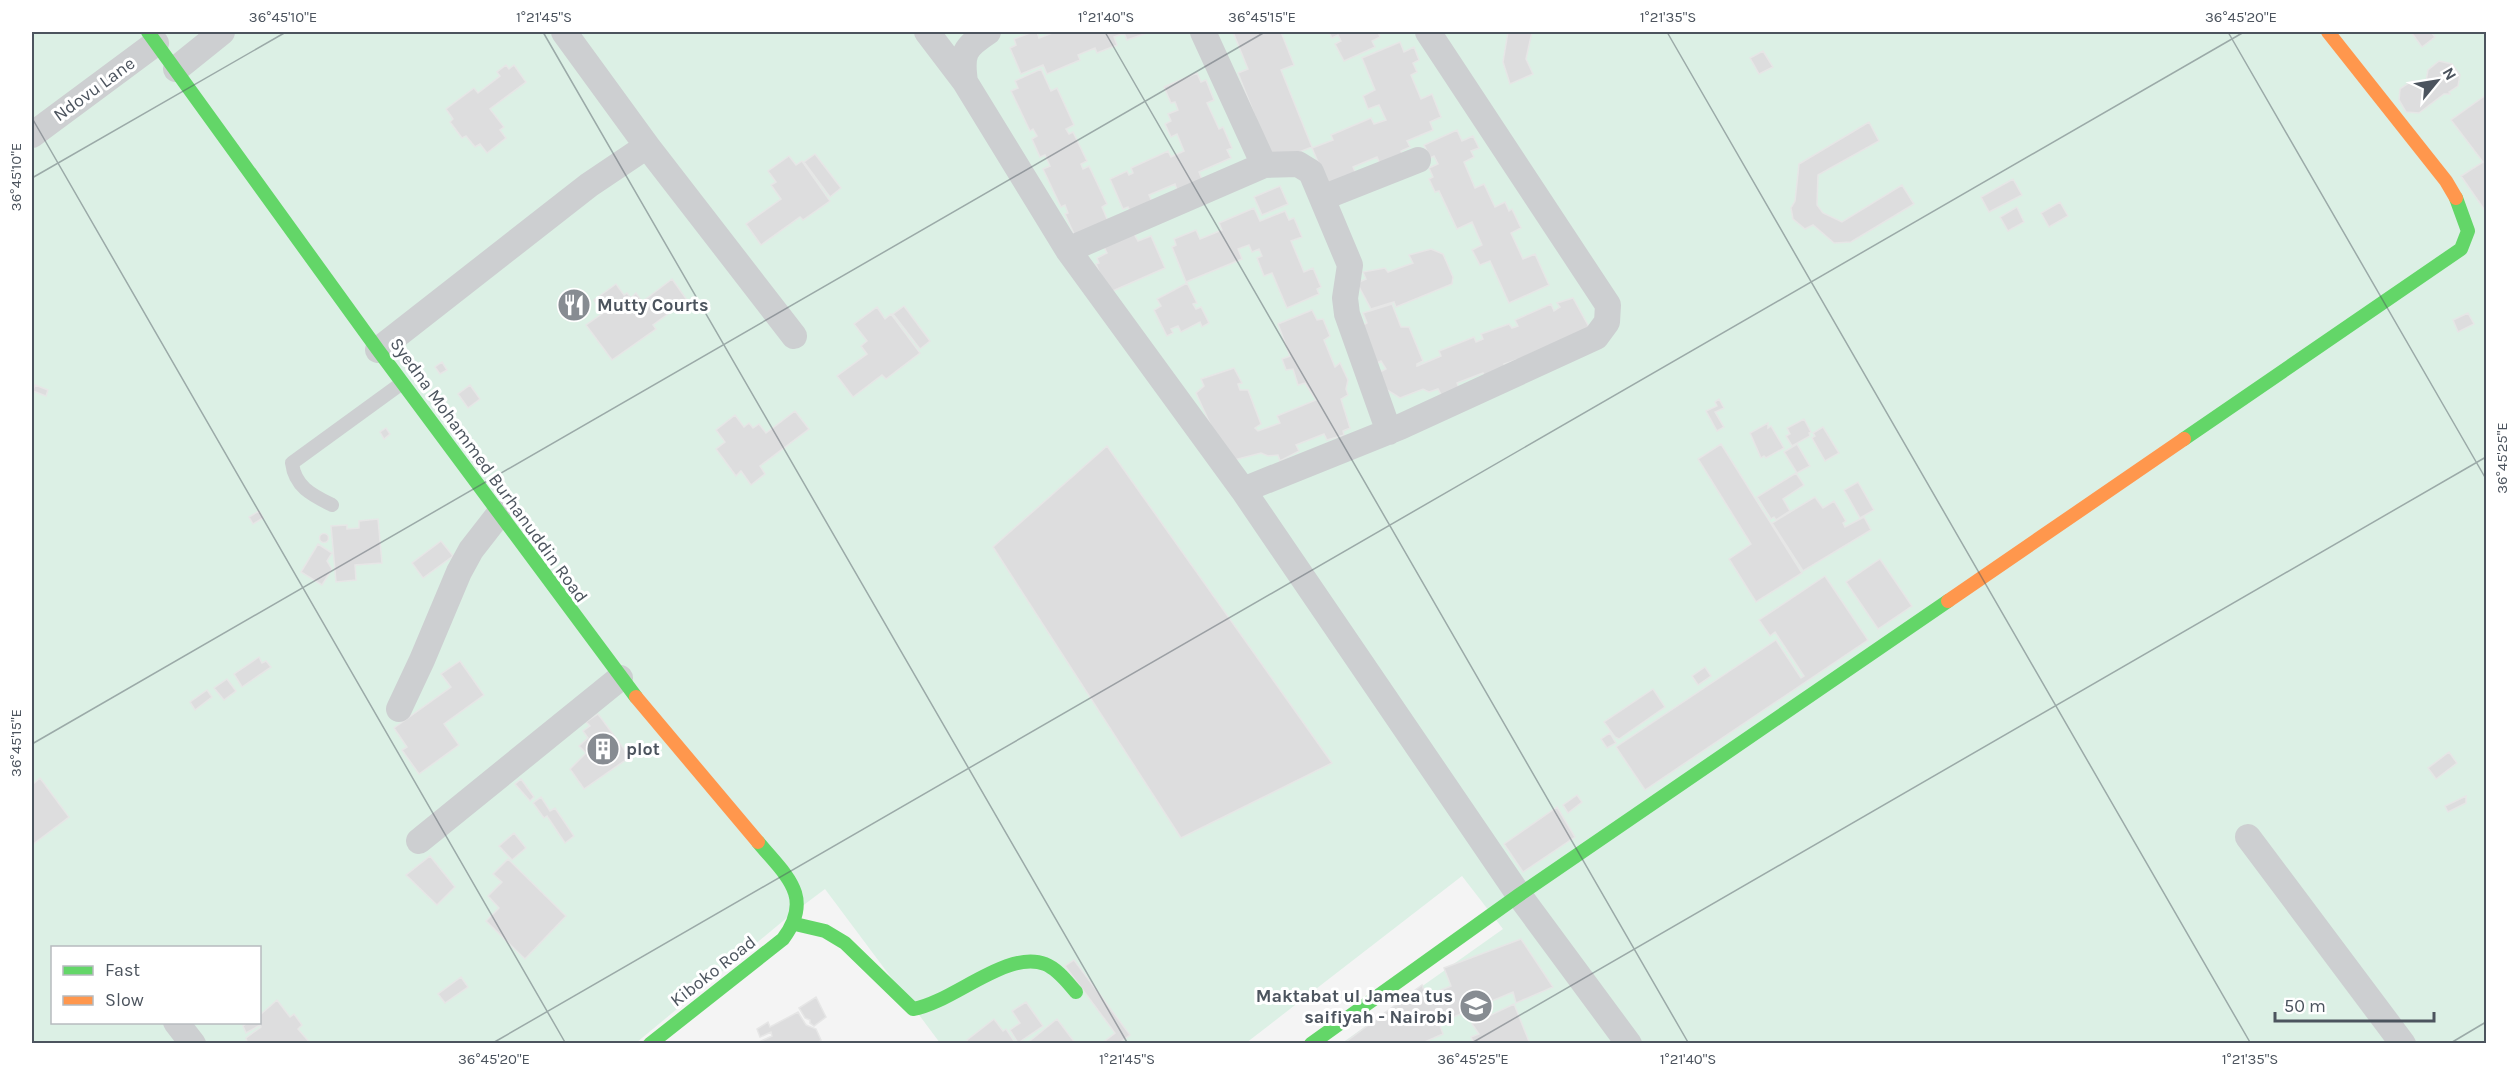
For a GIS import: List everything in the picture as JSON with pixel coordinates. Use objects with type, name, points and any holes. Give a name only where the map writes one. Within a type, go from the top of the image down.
[{"type":"street","points":[[176,69],[222,32]]},
{"type":"street","points":[[564,32],[647,146],[794,336]]},
{"type":"street","points":[[927,32],[965,82],[1068,250],[1243,490],[1519,895],[1629,1044]]},
{"type":"street","points":[[965,82],[962,61],[968,45],[988,32]]},
{"type":"street","points":[[1203,32],[1264,165]]},
{"type":"street","points":[[1243,490],[1389,432],[1596,337],[1607,322],[1608,305],[1428,32]]},
{"type":"street","points":[[1311,1044],[1519,895],[2461,249],[2468,231],[2460,205],[2446,182],[2328,32]]},
{"type":"street","name":"Syedna Mohammed Burhanuddin Road","points":[[152,37],[402,383],[620,678],[795,887],[798,908],[795,924]]},
{"type":"street","name":"Ndovu Lane","points":[[32,135],[152,37]]},
{"type":"street","points":[[378,350],[580,191],[647,146]]},
{"type":"street","points":[[1322,198],[1418,160]]},
{"type":"street","points":[[1068,250],[1264,165],[1298,164],[1311,172],[1350,265],[1345,298],[1347,314],[1389,432]]},
{"type":"street","points":[[399,709],[459,572],[471,550],[499,514]]},
{"type":"street","points":[[419,841],[620,678]]},
{"type":"street","points":[[2248,837],[2403,1044]]},
{"type":"street","points":[[795,924],[825,931],[845,944],[913,1009],[931,1005],[997,970],[1022,964],[1042,963],[1054,970],[1076,992]]},
{"type":"street","name":"Kiboko Road","points":[[650,1044],[783,939],[795,924]]},
{"type":"street","points":[[177,1024],[193,1044]]},
{"type":"lane","points":[[332,505],[309,493],[294,476],[292,463],[402,383]]},
{"type":"green space","points":[[32,32],[2486,32],[2486,1043],[1342,1043],[1503,929],[1462,876],[1246,1043],[940,1043],[825,889],[789,916],[636,1043],[32,1043]]},
{"type":"building","points":[[1037,32],[1039,38],[1055,32],[1150,32],[1127,40],[1124,33],[1114,37],[1117,45],[1097,53],[1095,48],[1078,55],[1080,60],[1047,74],[1043,65],[1021,74],[1010,48],[1016,45],[1014,39]]},
{"type":"building","points":[[1233,32],[1281,32],[1294,65],[1281,70],[1312,147],[1273,162],[1238,73],[1248,69]]},
{"type":"building","points":[[1329,32],[1378,32],[1380,37],[1372,41],[1375,47],[1344,61],[1335,44],[1341,41],[1338,35],[1332,38]]},
{"type":"building","points":[[1508,32],[1532,32],[1526,59],[1533,74],[1510,84],[1503,62]]},
{"type":"building","points":[[2411,32],[2431,32],[2435,37],[2422,47]]},
{"type":"building","points":[[1400,42],[1404,52],[1414,47],[1419,60],[1413,63],[1417,72],[1411,75],[1421,99],[1432,94],[1441,117],[1430,122],[1433,130],[1407,141],[1410,147],[1401,151],[1403,155],[1380,164],[1377,157],[1353,167],[1356,174],[1328,185],[1312,148],[1333,140],[1331,135],[1371,118],[1374,124],[1386,120],[1379,105],[1368,109],[1363,96],[1375,90],[1362,58]]},
{"type":"building","points":[[1763,51],[1773,67],[1759,74],[1750,58]]},
{"type":"building","points":[[2439,61],[2452,64],[2460,75],[2458,86],[2449,92],[2450,94],[2444,94],[2419,113],[2406,112],[2399,100],[2400,89],[2412,81],[2424,83],[2428,90],[2431,88],[2426,81],[2428,70]]},
{"type":"building","points":[[506,65],[509,69],[514,65],[526,82],[490,109],[504,127],[500,130],[506,138],[487,153],[480,144],[475,147],[466,136],[462,138],[450,122],[453,119],[446,109],[474,88],[478,93],[500,76],[497,72]]},
{"type":"building","points":[[1041,69],[1051,91],[1057,88],[1074,125],[1066,129],[1069,134],[1073,132],[1087,161],[1081,164],[1083,169],[1089,166],[1107,204],[1102,207],[1111,228],[1078,243],[1065,214],[1068,213],[1065,205],[1061,207],[1043,169],[1050,166],[1045,155],[1040,157],[1032,139],[1037,136],[1033,129],[1030,131],[1011,91],[1018,88],[1015,81]]},
{"type":"building","points":[[1197,73],[1201,82],[1206,80],[1214,100],[1207,103],[1219,129],[1223,127],[1232,148],[1227,150],[1231,158],[1199,172],[1203,182],[1178,193],[1175,184],[1149,195],[1153,204],[1131,214],[1128,207],[1123,209],[1110,179],[1127,171],[1129,175],[1133,173],[1131,168],[1168,151],[1171,157],[1184,151],[1177,134],[1171,137],[1165,124],[1171,121],[1168,114],[1178,110],[1175,102],[1171,103],[1164,87]]},
{"type":"building","points":[[2486,95],[2486,212],[2461,176],[2483,162],[2451,120]]},
{"type":"building","points":[[1869,122],[1879,141],[1818,175],[1817,205],[1823,213],[1842,222],[1902,185],[1914,204],[1851,242],[1834,243],[1813,225],[1805,229],[1793,219],[1791,208],[1795,201],[1799,164]]},
{"type":"building","points":[[1457,130],[1462,141],[1473,136],[1479,148],[1471,151],[1474,157],[1464,162],[1475,188],[1484,184],[1495,207],[1505,202],[1509,211],[1512,209],[1521,228],[1511,233],[1523,259],[1535,254],[1549,285],[1509,303],[1490,261],[1480,265],[1472,250],[1482,245],[1472,222],[1457,229],[1439,191],[1435,192],[1429,179],[1433,177],[1429,168],[1438,164],[1434,156],[1430,158],[1424,145]]},
{"type":"building","points":[[815,154],[841,188],[830,197],[804,162]]},
{"type":"building","points":[[789,156],[796,165],[802,161],[830,201],[803,220],[800,217],[761,245],[746,224],[781,199],[771,185],[776,182],[768,171]]},
{"type":"building","points":[[2013,179],[2022,195],[1989,212],[1981,197]]},
{"type":"building","points":[[1280,186],[1288,204],[1262,215],[1254,197]]},
{"type":"building","points":[[2060,202],[2068,216],[2049,227],[2041,213]]},
{"type":"building","points":[[2017,207],[2024,222],[2008,231],[2000,217]]},
{"type":"building","points":[[1254,208],[1260,221],[1285,211],[1289,220],[1294,218],[1302,237],[1291,241],[1304,272],[1313,268],[1321,287],[1317,289],[1319,294],[1287,308],[1272,273],[1264,276],[1257,258],[1262,256],[1259,249],[1252,252],[1249,245],[1238,249],[1242,259],[1186,282],[1172,247],[1176,245],[1174,239],[1196,230],[1200,239],[1222,230],[1219,223]]},
{"type":"building","points":[[1133,232],[1138,241],[1151,236],[1165,268],[1108,293],[1096,264],[1099,263],[1097,258],[1107,253],[1103,245]]},
{"type":"building","points":[[1431,249],[1443,254],[1453,277],[1452,284],[1396,307],[1394,302],[1371,309],[1357,283],[1366,279],[1363,272],[1385,268],[1388,272],[1413,263],[1409,255]]},
{"type":"building","points":[[672,279],[687,300],[653,325],[656,329],[612,360],[586,325],[603,313],[594,300],[616,284],[624,295],[627,293],[631,298],[636,293],[642,302]]},
{"type":"building","points":[[1187,283],[1197,303],[1193,304],[1196,309],[1201,307],[1209,323],[1202,327],[1200,322],[1181,332],[1178,326],[1171,329],[1173,333],[1167,336],[1154,310],[1161,306],[1157,299]]},
{"type":"building","points":[[1573,298],[1589,327],[1518,364],[1516,360],[1504,364],[1505,369],[1485,377],[1483,373],[1457,383],[1459,388],[1442,396],[1438,389],[1429,392],[1423,389],[1400,398],[1384,388],[1378,373],[1386,369],[1381,361],[1374,364],[1360,327],[1367,323],[1363,313],[1392,304],[1401,327],[1409,327],[1423,361],[1417,366],[1441,356],[1439,351],[1474,337],[1476,342],[1483,339],[1481,334],[1509,324],[1512,328],[1518,326],[1515,320],[1551,304],[1554,311],[1560,307],[1557,303]]},
{"type":"building","points":[[904,306],[930,341],[920,349],[893,314]]},
{"type":"building","points":[[877,307],[885,319],[891,314],[920,353],[886,379],[882,375],[853,397],[837,376],[867,354],[861,346],[867,341],[854,324]]},
{"type":"building","points":[[1312,310],[1317,320],[1323,319],[1330,336],[1324,340],[1335,367],[1340,363],[1348,380],[1346,389],[1348,395],[1341,399],[1350,428],[1343,431],[1344,435],[1327,440],[1324,434],[1296,445],[1299,451],[1280,461],[1278,455],[1268,456],[1261,453],[1234,460],[1223,452],[1196,393],[1204,386],[1201,379],[1234,368],[1242,383],[1238,384],[1240,390],[1248,390],[1261,424],[1255,428],[1258,431],[1280,423],[1277,416],[1316,400],[1305,383],[1298,385],[1293,369],[1286,370],[1282,359],[1290,356],[1278,324]]},
{"type":"building","points":[[2468,313],[2474,324],[2458,332],[2453,320]]},
{"type":"building","points":[[442,362],[447,370],[440,374],[435,367]]},
{"type":"building","points":[[35,385],[48,390],[46,396],[33,391]]},
{"type":"building","points":[[470,385],[480,399],[468,408],[458,394]]},
{"type":"building","points":[[1719,399],[1724,408],[1715,412],[1724,427],[1717,431],[1706,411],[1717,406],[1715,402]]},
{"type":"building","points":[[795,411],[809,429],[760,466],[765,474],[751,485],[741,471],[736,476],[716,449],[725,442],[716,430],[735,415],[744,427],[749,423],[753,428],[759,424],[766,433]]},
{"type":"building","points":[[1804,419],[1811,432],[1810,436],[1792,446],[1786,436],[1790,434],[1787,428]]},
{"type":"building","points":[[1768,423],[1768,428],[1771,426],[1784,448],[1766,458],[1764,456],[1761,458],[1750,433]]},
{"type":"building","points":[[1823,427],[1839,453],[1825,461],[1812,438],[1815,436],[1813,433]]},
{"type":"building","points":[[386,428],[390,434],[384,439],[380,432]]},
{"type":"building","points":[[1721,444],[1802,573],[1756,602],[1729,559],[1751,544],[1698,459]]},
{"type":"building","points":[[1797,444],[1810,466],[1797,473],[1784,452]]},
{"type":"building","points":[[1107,446],[1332,763],[1181,838],[993,547]]},
{"type":"building","points":[[1796,473],[1804,485],[1783,499],[1790,511],[1776,520],[1774,517],[1771,519],[1757,497]]},
{"type":"building","points":[[1858,482],[1874,510],[1860,518],[1844,490]]},
{"type":"building","points":[[1815,497],[1823,508],[1834,501],[1846,521],[1843,523],[1845,527],[1864,517],[1871,530],[1803,571],[1772,523]]},
{"type":"building","points":[[259,511],[263,518],[253,524],[249,517]]},
{"type":"building","points":[[378,519],[382,563],[355,565],[356,580],[336,582],[331,526],[347,525],[347,529],[359,528],[359,521]]},
{"type":"building","points":[[324,533],[329,538],[324,543],[319,538]]},
{"type":"building","points":[[441,541],[453,556],[423,578],[412,563]]},
{"type":"building","points":[[318,544],[332,553],[327,561],[332,569],[322,585],[301,572]]},
{"type":"building","points":[[1880,559],[1912,606],[1878,629],[1846,582]]},
{"type":"building","points":[[1825,576],[1868,640],[1645,790],[1616,747],[1776,640],[1801,678],[1804,676],[1775,632],[1770,636],[1759,620]]},
{"type":"building","points":[[259,657],[262,663],[266,661],[271,667],[242,687],[234,674]]},
{"type":"building","points":[[460,661],[484,695],[444,724],[459,745],[419,774],[402,750],[407,747],[394,728],[451,687],[441,674]]},
{"type":"building","points":[[1705,667],[1711,676],[1698,685],[1692,676]]},
{"type":"building","points":[[227,679],[236,691],[224,700],[214,688]]},
{"type":"building","points":[[1653,689],[1665,707],[1619,739],[1615,737],[1604,722]]},
{"type":"building","points":[[207,690],[212,697],[195,710],[190,702]]},
{"type":"building","name":"plot","points":[[598,714],[630,757],[584,789],[570,769],[586,753],[579,746],[588,738],[583,731],[590,726],[586,722]]},
{"type":"building","points":[[1610,733],[1616,743],[1607,748],[1601,739]]},
{"type":"building","points":[[2449,752],[2457,763],[2436,779],[2428,768]]},
{"type":"building","points":[[40,778],[69,817],[32,845],[32,785]]},
{"type":"building","points":[[521,779],[534,797],[530,801],[515,784]]},
{"type":"building","points":[[1577,795],[1582,802],[1568,813],[1563,805]]},
{"type":"building","points":[[2466,796],[2466,803],[2448,812],[2445,806]]},
{"type":"building","points":[[541,797],[550,811],[555,808],[574,836],[565,843],[547,816],[544,818],[533,803]]},
{"type":"building","points":[[1557,807],[1575,837],[1523,872],[1504,844]]},
{"type":"building","points":[[514,833],[526,848],[512,860],[499,846]]},
{"type":"building","points":[[430,856],[455,887],[437,905],[406,875]]},
{"type":"building","points":[[508,859],[566,916],[525,959],[486,921],[499,908],[488,896],[502,882],[493,874]]},
{"type":"building","points":[[1521,939],[1553,987],[1516,1003],[1513,992],[1439,1023],[1443,1034],[1420,1044],[1343,1044],[1422,985],[1426,996],[1451,986],[1444,968]]},
{"type":"building","points":[[1074,960],[1130,1035],[1118,1044],[1101,1044],[1115,1033],[1065,966]]},
{"type":"building","points":[[461,977],[468,987],[445,1003],[438,994]]},
{"type":"building","points":[[816,997],[826,1017],[814,1026],[799,1008]]},
{"type":"building","points":[[277,1000],[290,1017],[294,1014],[302,1025],[298,1029],[311,1044],[244,1044],[247,1042],[246,1038],[261,1027],[260,1025],[246,1033],[243,1026],[261,1024],[261,1014]]},
{"type":"building","points":[[1026,1002],[1043,1026],[1018,1043],[1010,1030],[1020,1023],[1012,1011]]},
{"type":"building","points":[[1514,1004],[1530,1044],[1474,1044],[1471,1037],[1479,1034],[1472,1024]]},
{"type":"building","points":[[798,1012],[806,1025],[816,1029],[821,1040],[816,1044],[760,1044],[759,1042],[772,1036],[771,1032],[760,1037],[757,1029],[768,1022],[770,1027]]},
{"type":"building","points":[[994,1019],[1003,1031],[1006,1029],[1016,1044],[969,1044],[967,1040]]},
{"type":"building","points":[[1057,1019],[1076,1044],[1026,1044]]},
{"type":"traffic: fast","points":[[148,32],[378,350],[636,697]]},
{"type":"traffic: fast","points":[[2184,439],[2461,249],[2468,231],[2456,198]]},
{"type":"traffic: fast","points":[[1311,1044],[1519,895],[1948,601]]},
{"type":"traffic: fast","points":[[650,1044],[783,939],[792,924],[796,910],[793,887],[758,842]]},
{"type":"traffic: fast","points":[[795,924],[825,931],[845,943],[913,1009],[928,1005],[997,970],[1030,961],[1045,964],[1054,969],[1076,992]]},
{"type":"traffic: slow","points":[[2328,32],[2446,181],[2456,198]]},
{"type":"traffic: slow","points":[[1948,601],[2184,439]]},
{"type":"traffic: slow","points":[[636,697],[758,842]]},
{"type":"place","name":"Mutty Courts","points":[[574,305]]},
{"type":"place","name":"plot","points":[[603,749]]},
{"type":"place","name":"Maktabat ul Jamea tus saifiyah - Nairobi","points":[[1476,1006]]}]
